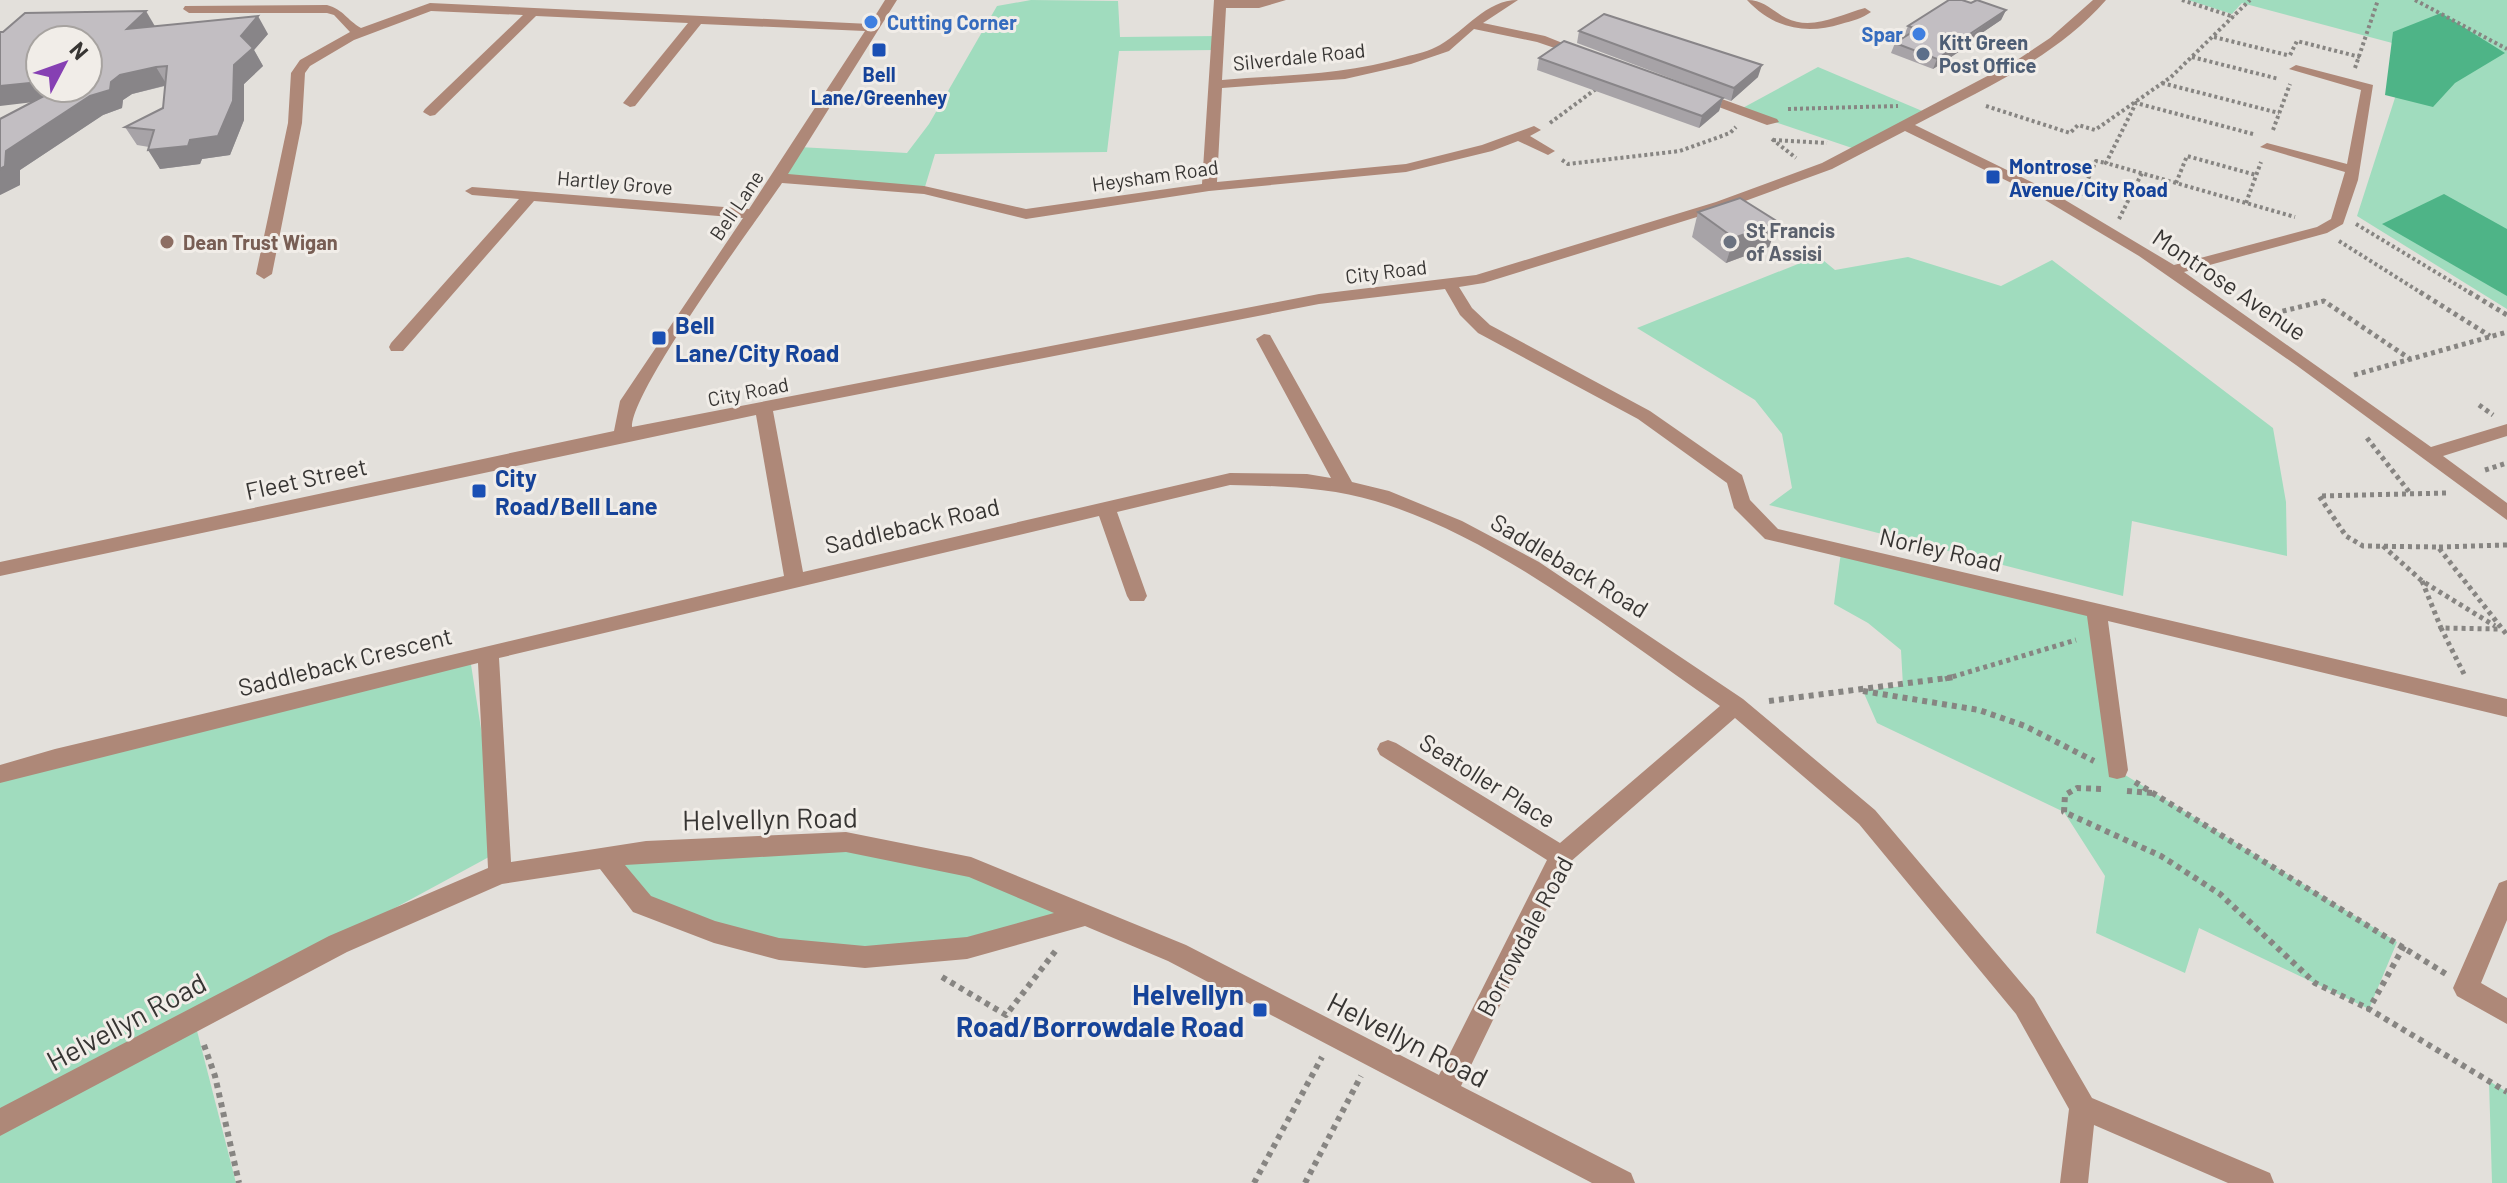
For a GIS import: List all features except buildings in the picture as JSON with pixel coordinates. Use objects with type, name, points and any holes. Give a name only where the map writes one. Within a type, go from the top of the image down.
[{"type":"street","points":[[607,16],[621,0]]},
{"type":"street","name":"Bell Lane","points":[[623,435],[623,419],[629,401],[779,178],[891,0]]},
{"type":"street","points":[[1209,187],[1220,2],[1259,4],[1280,0]]},
{"type":"street","name":"Silverdale Road","points":[[1215,84],[1345,75],[1406,61],[1444,48],[1472,25],[1512,0]]},
{"type":"street","points":[[1753,0],[1770,15],[1798,28],[1814,29],[1865,12]]},
{"type":"street","name":"City Road","points":[[623,435],[1319,299],[1494,276],[1721,205],[1814,172],[1906,126],[2039,52],[2096,1]]},
{"type":"street","points":[[264,274],[295,123],[298,73],[312,58],[355,35],[433,4],[532,13],[875,28]]},
{"type":"street","points":[[189,9],[327,9],[338,12],[355,35]]},
{"type":"street","points":[[430,112],[532,13]]},
{"type":"street","points":[[630,103],[697,20]]},
{"type":"street","points":[[1472,25],[1540,39],[1597,58]]},
{"type":"street","points":[[2170,271],[2322,230],[2332,226],[2342,215],[2368,88],[2293,63]]},
{"type":"street","points":[[1682,89],[1743,118],[1772,122]]},
{"type":"street","name":"Montrose Avenue","points":[[1906,126],[2027,184],[2090,219],[2244,321],[2507,513]]},
{"type":"street","name":"Heysham Road","points":[[779,178],[924,190],[1026,214],[1209,187],[1406,168],[1487,148],[1534,130]]},
{"type":"street","points":[[1519,136],[1548,151]]},
{"type":"street","points":[[2268,143],[2353,170]]},
{"type":"street","name":"Hartley Grove","points":[[472,191],[754,214]]},
{"type":"street","points":[[397,347],[531,195]]},
{"type":"street","name":"Norley Road","points":[[1449,283],[1466,311],[1484,329],[1644,415],[1735,480],[1741,503],[1772,534],[2098,622],[2507,708]]},
{"type":"street","points":[[1264,339],[1345,487]]},
{"type":"street","points":[[764,408],[795,580]]},
{"type":"street","points":[[2429,454],[2507,430]]},
{"type":"street","name":"Fleet Street","points":[[0,569],[623,435]]},
{"type":"street","name":"Saddleback Road","points":[[488,653],[1230,479],[1307,480],[1382,496],[1440,520],[1532,567],[1735,705],[1867,817],[2025,1006],[2083,1107]]},
{"type":"street","points":[[1105,506],[1137,596]]},
{"type":"street","points":[[2098,622],[2117,770]]},
{"type":"street","name":"Saddleback Crescent","points":[[0,774],[488,653],[500,874]]},
{"type":"street","name":"Borrowdale Road","points":[[1445,1091],[1561,856],[1735,705]]},
{"type":"street","name":"Seatoller Place","points":[[1388,749],[1561,856]]},
{"type":"street","name":"Helvellyn Road","points":[[0,1123],[338,944],[500,874],[604,856],[750,844],[846,842],[971,867],[1082,916],[1177,953],[1621,1183]]},
{"type":"street","points":[[604,856],[642,904],[714,932],[779,949],[865,957],[967,948],[1082,916]]},
{"type":"street","points":[[2507,891],[2466,988],[2507,1012]]},
{"type":"street","points":[[2074,1183],[2083,1107],[2260,1183]]},
{"type":"path","points":[[2182,0],[2235,17]]},
{"type":"path","points":[[1973,102],[2027,117],[2063,133],[2070,133],[2078,125],[2095,130],[2162,83],[2250,0]]},
{"type":"path","points":[[2349,83],[2378,0]]},
{"type":"path","points":[[2415,0],[2507,49]]},
{"type":"path","points":[[2214,37],[2293,63],[2297,41],[2360,57]]},
{"type":"path","points":[[2192,57],[2291,81],[2246,203]]},
{"type":"path","points":[[2162,83],[2279,113]]},
{"type":"path","points":[[1534,130],[1552,122],[1600,86]]},
{"type":"path","points":[[2136,103],[2268,143]]},
{"type":"path","points":[[2106,163],[2136,103]]},
{"type":"path","points":[[1548,151],[1568,164],[1680,151],[1730,133],[1743,118],[1899,106]]},
{"type":"path","points":[[1743,118],[1814,172]]},
{"type":"path","points":[[1772,140],[1833,143],[1858,150]]},
{"type":"path","points":[[2176,183],[2187,156],[2256,175]]},
{"type":"path","points":[[2080,197],[2096,161],[2303,219],[2291,222]]},
{"type":"path","points":[[2119,220],[2142,173]]},
{"type":"path","points":[[2342,215],[2507,315]]},
{"type":"path","points":[[2322,230],[2490,336]]},
{"type":"path","points":[[2244,321],[2324,301],[2410,359]]},
{"type":"path","points":[[2330,382],[2507,332]]},
{"type":"path","points":[[2364,433],[2410,494]]},
{"type":"path","points":[[2454,493],[2319,496],[2346,536],[2363,546],[2507,545]]},
{"type":"path","points":[[2383,546],[2422,581],[2507,635]]},
{"type":"path","points":[[2438,547],[2499,629]]},
{"type":"path","points":[[2422,581],[2441,628],[2478,701]]},
{"type":"path","points":[[1735,705],[1951,678],[2098,622]]},
{"type":"path","points":[[2441,628],[2499,629]]},
{"type":"path","points":[[1863,691],[1979,710],[2025,726],[2117,770],[2404,946],[2466,988]]},
{"type":"path","points":[[2154,794],[2077,788],[2065,795],[2064,812],[2161,856],[2220,894],[2315,983],[2369,1009],[2507,1092]]},
{"type":"path","points":[[903,954],[1006,1015],[1082,916]]},
{"type":"path","points":[[2369,1009],[2404,946]]},
{"type":"path","points":[[194,1019],[215,1076],[239,1183]]},
{"type":"path","points":[[1254,1183],[1334,1035]]},
{"type":"path","points":[[1305,1183],[1372,1054]]},
{"type":"green space","points":[[1031,0],[1118,1],[1120,37],[1218,36],[1217,50],[1119,51],[1107,152],[935,154],[924,190],[779,178],[799,147],[907,153],[929,124],[997,6]]},
{"type":"green space","points":[[2188,0],[2507,0],[2507,309],[2357,216],[2411,48],[2242,3],[2232,14]]},
{"type":"green space","points":[[2441,13],[2505,53],[2455,83],[2433,107],[2385,95],[2393,32]]},
{"type":"green space","points":[[1818,67],[1927,113],[1858,150],[1739,110]]},
{"type":"green space","points":[[2444,194],[2507,229],[2507,296],[2382,224]]},
{"type":"green space","points":[[1818,256],[1835,270],[1908,257],[2001,286],[2052,260],[2273,428],[2286,502],[2287,556],[2132,521],[2123,596],[1769,505],[1792,488],[1782,434],[1755,400],[1637,328]]},
{"type":"green space","points":[[1841,552],[2097,612],[2117,770],[2397,942],[2369,1009],[2199,928],[2185,973],[2096,933],[2105,876],[2064,812],[1877,723],[1863,691],[1903,686],[1901,650],[1868,623],[1834,604]]},
{"type":"green space","points":[[470,658],[500,851],[0,1122],[0,776]]},
{"type":"green space","points":[[803,843],[959,864],[1082,916],[903,954],[766,945],[642,904],[604,856]]},
{"type":"green space","points":[[194,1019],[236,1183],[0,1183],[0,1132]]},
{"type":"green space","points":[[2489,1081],[2507,1092],[2507,1183],[2492,1183]]},
{"type":"place","name":"Cutting Corner","points":[[871,22]]},
{"type":"place","name":"Spar","points":[[1919,34]]},
{"type":"place","name":"Bell Lane/Greenhey","points":[[879,50]]},
{"type":"place","name":"Kitt Green Post Office","points":[[1923,54]]},
{"type":"place","name":"Montrose Avenue/City Road","points":[[1993,177]]},
{"type":"place","name":"Dean Trust Wigan","points":[[167,242]]},
{"type":"place","name":"St Francis of Assisi","points":[[1730,242]]},
{"type":"place","name":"Bell Lane/City Road","points":[[659,338]]},
{"type":"place","name":"City Road/Bell Lane","points":[[479,491]]},
{"type":"place","name":"Helvellyn Road/Borrowdale Road","points":[[1260,1010]]}]
